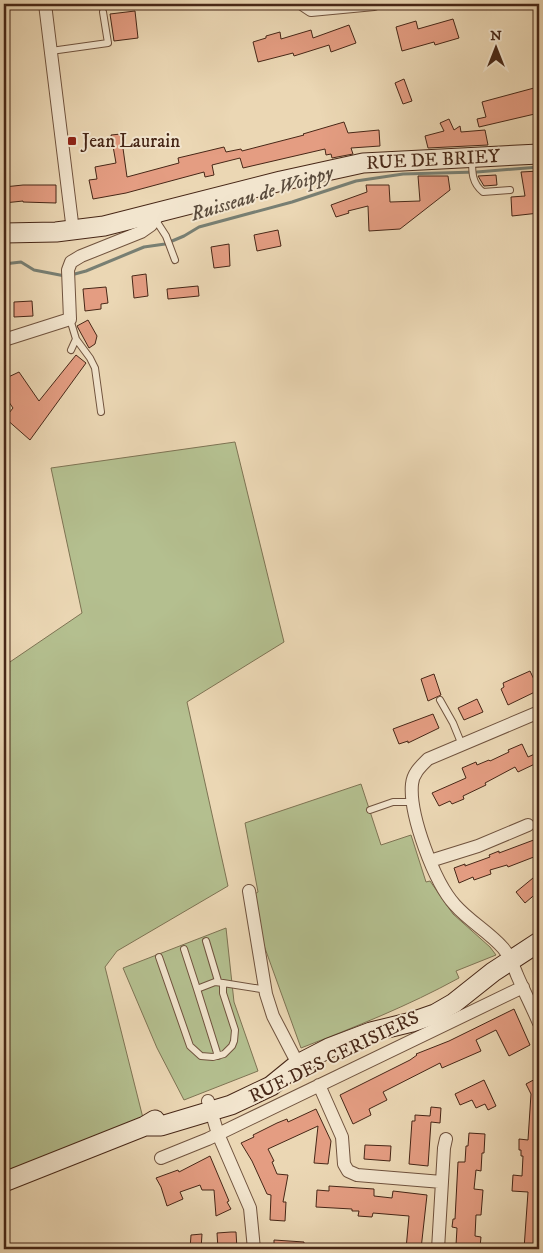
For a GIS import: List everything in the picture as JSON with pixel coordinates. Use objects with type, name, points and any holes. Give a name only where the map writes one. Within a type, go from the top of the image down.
[{"type":"street","points":[[45,4],[73,231]]},
{"type":"street","points":[[302,4],[311,10],[374,4]]},
{"type":"street","name":"RUE DE BRIEY","points":[[4,233],[73,231],[158,216],[343,166],[377,161],[472,167],[539,154]]},
{"type":"street","points":[[4,340],[70,319],[69,264],[74,260],[142,232],[158,216]]},
{"type":"street","points":[[539,712],[428,759],[417,770],[412,782],[412,802],[430,861],[441,885],[455,905],[503,948],[511,960],[539,1024]]},
{"type":"street","points":[[430,861],[478,846],[528,825]]},
{"type":"street","points":[[249,891],[265,987],[273,1016],[298,1064]]},
{"type":"street","points":[[4,1182],[145,1126],[182,1108],[210,1106],[330,1048],[371,1032],[493,972],[539,942]]},
{"type":"street","name":"RUE DES CERISIERS","points":[[161,1158],[218,1134],[523,987]]},
{"type":"street","points":[[319,1085],[342,1137],[343,1160],[348,1171],[357,1175],[442,1182]]},
{"type":"street","points":[[210,1106],[218,1134],[250,1208],[254,1249]]},
{"type":"street","points":[[438,1249],[446,1139]]},
{"type":"lane","points":[[51,51],[108,42],[103,12]]},
{"type":"lane","points":[[472,167],[475,183],[483,192],[510,190]]},
{"type":"lane","points":[[158,216],[175,260]]},
{"type":"lane","points":[[70,319],[76,339],[95,368],[101,412]]},
{"type":"lane","points":[[71,350],[76,339]]},
{"type":"lane","points":[[440,700],[454,723],[462,745]]},
{"type":"lane","points":[[370,810],[393,802],[412,802]]},
{"type":"lane","points":[[159,957],[190,1046],[201,1056],[212,1057],[224,1054],[232,1046],[235,1035],[234,1024],[206,941]]},
{"type":"lane","points":[[184,949],[218,1056]]},
{"type":"lane","points":[[197,989],[221,982],[261,989],[265,987]]},
{"type":"green space","points":[[235,442],[284,642],[187,702],[228,886],[117,951],[105,967],[145,1126],[4,1171],[4,666],[82,613],[51,468]]},
{"type":"green space","points":[[361,784],[381,845],[411,835],[426,882],[430,881],[453,914],[490,947],[496,955],[456,971],[459,978],[420,998],[301,1048],[262,940],[253,895],[258,892],[245,823]]},
{"type":"green space","points":[[226,928],[234,1002],[258,1071],[184,1100],[157,1048],[123,968]]},
{"type":"building","points":[[135,11],[138,38],[114,41],[110,14]]},
{"type":"building","points":[[453,19],[459,38],[435,45],[434,42],[402,51],[396,27],[416,21],[418,29]]},
{"type":"building","points":[[349,25],[356,43],[331,52],[329,45],[294,56],[293,53],[258,62],[253,42],[266,38],[266,36],[280,32],[281,39],[311,30],[313,38]]},
{"type":"building","points":[[404,79],[412,101],[403,104],[395,83]]},
{"type":"building","points":[[534,88],[539,113],[479,127],[477,119],[486,117],[482,102]]},
{"type":"building","points":[[449,119],[454,130],[460,126],[461,132],[485,130],[488,145],[428,148],[425,136],[444,131],[440,123]]},
{"type":"building","points":[[344,122],[348,133],[379,130],[380,146],[351,148],[353,154],[332,158],[331,154],[326,155],[325,149],[243,168],[240,158],[212,165],[214,175],[205,177],[204,172],[126,193],[93,199],[89,180],[97,179],[95,167],[116,163],[111,135],[121,134],[127,177],[179,163],[178,158],[224,147],[226,152],[241,149],[242,151],[304,135]]},
{"type":"building","points":[[539,171],[539,213],[512,216],[511,197],[525,196],[521,172]]},
{"type":"building","points":[[496,175],[497,185],[484,186],[478,176]]},
{"type":"building","points":[[418,176],[448,176],[450,190],[400,229],[369,231],[368,206],[348,211],[349,213],[336,217],[331,205],[367,192],[366,185],[389,185],[390,202],[420,201]]},
{"type":"building","points":[[56,185],[56,203],[23,201],[4,203],[4,187]]},
{"type":"building","points":[[278,230],[281,246],[257,251],[254,235]]},
{"type":"building","points":[[229,244],[230,266],[214,268],[211,247]]},
{"type":"building","points":[[146,274],[148,296],[134,298],[132,276]]},
{"type":"building","points":[[198,286],[199,296],[168,299],[167,289]]},
{"type":"building","points":[[106,287],[108,303],[101,304],[101,309],[85,311],[83,289]]},
{"type":"building","points":[[32,301],[33,316],[14,317],[14,302]]},
{"type":"building","points":[[88,320],[97,336],[95,344],[89,348],[77,326]]},
{"type":"building","points":[[76,355],[86,363],[30,440],[5,418],[13,408],[4,395],[4,379],[19,372],[39,401]]},
{"type":"building","points":[[530,671],[539,690],[508,705],[501,689],[504,687],[503,683]]},
{"type":"building","points":[[434,674],[441,695],[428,701],[421,679]]},
{"type":"building","points":[[477,699],[483,712],[464,720],[458,708]]},
{"type":"building","points":[[433,714],[439,728],[408,743],[408,741],[399,744],[393,729]]},
{"type":"building","points":[[522,744],[528,757],[539,752],[539,762],[518,772],[515,767],[485,783],[486,785],[463,796],[464,799],[452,804],[450,801],[439,806],[432,793],[466,778],[462,768],[476,762],[477,765],[490,761]]},
{"type":"building","points":[[539,838],[539,855],[508,867],[507,865],[490,870],[491,874],[474,880],[473,877],[459,883],[454,868],[465,864],[465,866],[490,857],[489,855],[499,851],[499,853]]},
{"type":"building","points":[[533,878],[539,886],[539,891],[525,903],[516,892]]},
{"type":"building","points":[[514,1009],[530,1045],[509,1056],[496,1030],[476,1040],[481,1051],[442,1068],[440,1063],[383,1092],[387,1100],[369,1109],[371,1115],[353,1124],[340,1095],[410,1060],[416,1054],[449,1041]]},
{"type":"building","points":[[539,1077],[539,1249],[524,1249],[528,1192],[512,1191],[513,1175],[522,1176],[523,1156],[521,1156],[521,1150],[519,1150],[519,1139],[528,1140],[531,1094],[526,1084]]},
{"type":"building","points":[[484,1080],[496,1106],[488,1110],[485,1104],[476,1108],[472,1100],[460,1105],[455,1094]]},
{"type":"building","points":[[431,1107],[441,1108],[440,1123],[431,1122],[428,1166],[409,1164],[412,1121],[415,1121],[415,1115],[430,1116]]},
{"type":"building","points":[[316,1109],[331,1141],[328,1164],[314,1163],[318,1126],[268,1149],[274,1161],[272,1162],[277,1174],[288,1175],[283,1202],[286,1202],[285,1221],[270,1220],[271,1195],[267,1194],[252,1161],[241,1143],[277,1123],[287,1119],[288,1122]]},
{"type":"building","points":[[469,1133],[485,1134],[481,1171],[476,1170],[474,1189],[483,1190],[481,1215],[476,1215],[475,1236],[481,1237],[480,1247],[456,1245],[457,1228],[452,1227],[453,1219],[455,1219],[458,1162],[465,1162]]},
{"type":"building","points":[[365,1145],[391,1146],[390,1161],[364,1159]]},
{"type":"building","points":[[210,1156],[231,1209],[216,1216],[214,1190],[202,1190],[200,1185],[180,1192],[183,1199],[167,1206],[156,1178],[178,1170],[179,1172]]},
{"type":"building","points":[[329,1186],[374,1189],[374,1196],[392,1198],[393,1191],[427,1195],[421,1249],[406,1249],[409,1216],[373,1213],[372,1217],[358,1216],[359,1211],[352,1211],[352,1209],[316,1207],[317,1190],[329,1191]]},
{"type":"building","points":[[236,1232],[237,1249],[218,1249],[217,1233]]},
{"type":"building","points":[[202,1234],[201,1249],[190,1249],[191,1235]]},
{"type":"building","points":[[274,1240],[304,1242],[304,1249],[274,1249]]},
{"type":"waterway","name":"Ruisseau de Woippy","points":[[71,275],[86,271],[144,247],[165,244],[199,227],[292,202],[356,181],[403,174],[477,172],[539,167]]},
{"type":"waterway","name":"Ruisseau de Woippy","points":[[4,264],[21,262],[34,270],[65,276]]},
{"type":"place","name":"Jean Laurain","points":[[72,141]]}]
